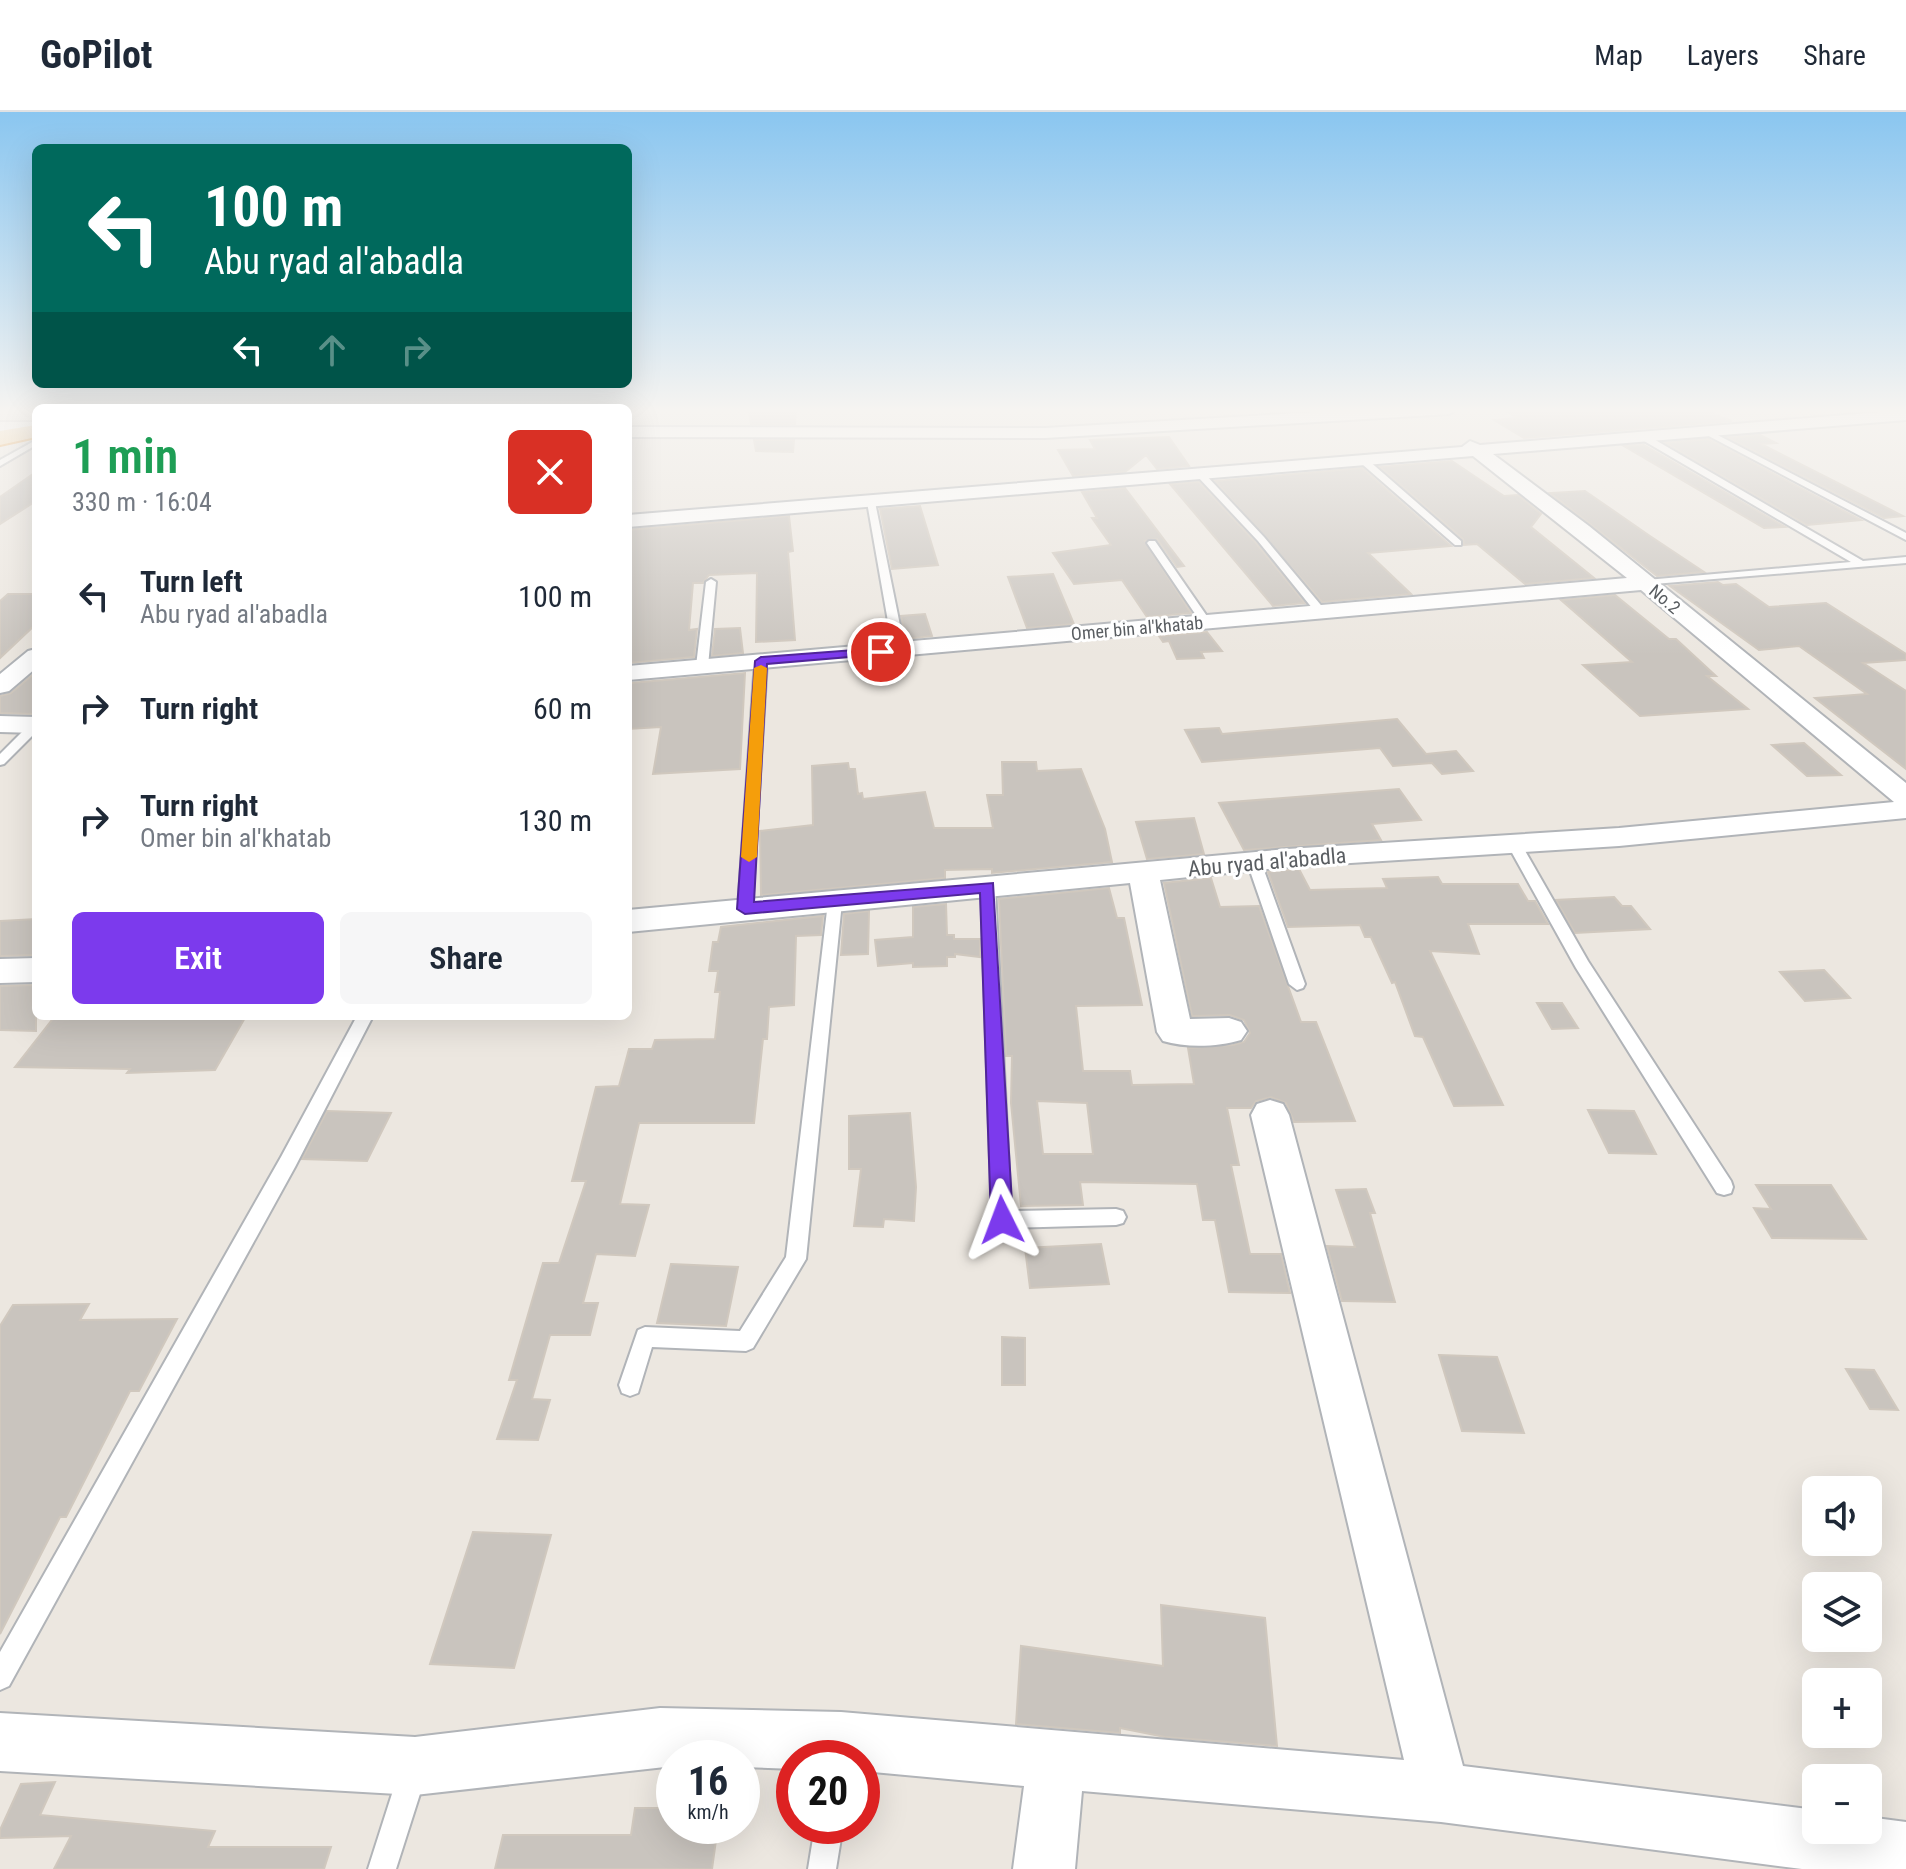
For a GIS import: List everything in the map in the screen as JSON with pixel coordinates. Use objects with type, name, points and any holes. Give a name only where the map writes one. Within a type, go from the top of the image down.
[{"type":"street","points":[[632,521],[1006,491]]},
{"type":"street","name":"No.2","points":[[1528,491],[1646,583],[1814,725],[1906,797]]},
{"type":"street","name":"Omer bin al'khatab","points":[[632,673],[1646,583]]},
{"type":"street","points":[[0,686],[32,659]]},
{"type":"street","points":[[0,724],[32,725]]},
{"type":"street","name":"Abu ryad al'abadla","points":[[632,921],[1254,862],[1619,837],[1906,809]]},
{"type":"street","points":[[1143,873],[1175,1032],[1229,1031]]},
{"type":"street","points":[[1270,1115],[1441,1793]]},
{"type":"street","points":[[0,1742],[415,1766],[660,1737],[776,1745]]},
{"type":"street","points":[[880,1751],[1056,1760],[1441,1793],[1906,1852]]},
{"type":"street","points":[[1044,1869],[1056,1760]]},
{"type":"lane","points":[[1216,491],[1253,529],[1321,612]]},
{"type":"lane","points":[[1398,491],[1458,543]]},
{"type":"lane","points":[[1736,491],[1861,564]]},
{"type":"lane","points":[[1819,491],[1906,537]]},
{"type":"lane","points":[[871,502],[899,650]]},
{"type":"lane","points":[[1152,543],[1206,622]]},
{"type":"lane","points":[[1646,583],[1906,560]]},
{"type":"lane","points":[[702,666],[711,582]]},
{"type":"lane","points":[[745,909],[761,661]]},
{"type":"lane","points":[[0,761],[32,729]]},
{"type":"lane","points":[[1513,842],[1582,964],[1724,1187]]},
{"type":"lane","points":[[1254,862],[1297,984]]},
{"type":"lane","points":[[988,887],[1002,1220],[1116,1217]]},
{"type":"lane","points":[[630,1385],[645,1337],[746,1341],[796,1259],[835,902]]},
{"type":"lane","points":[[0,1677],[288,1162],[363,1020]]},
{"type":"lane","points":[[382,1869],[415,1766]]},
{"type":"lane","points":[[822,1869],[826,1844]]},
{"type":"building","points":[[9,491],[32,491],[32,504],[0,524],[0,497]]},
{"type":"building","points":[[1127,491],[1184,566],[1177,567],[1157,539],[1145,541],[1191,613],[1147,617],[1122,580],[1074,584],[1053,553],[1111,545],[1092,518],[1097,518],[1082,492]]},
{"type":"building","points":[[1176,491],[1207,491],[1256,543],[1305,603],[1273,606]]},
{"type":"building","points":[[1224,491],[1388,491],[1451,546],[1368,553],[1411,594],[1322,602]]},
{"type":"building","points":[[1408,491],[1497,491],[1504,496],[1518,495],[1541,514],[1531,527],[1594,578],[1525,584],[1477,544],[1464,545],[1463,539]]},
{"type":"building","points":[[1585,491],[1704,572],[1657,576],[1550,493]]},
{"type":"building","points":[[1701,491],[1723,491],[1785,527],[1764,528]]},
{"type":"building","points":[[1749,491],[1806,491],[1861,520],[1807,525]]},
{"type":"building","points":[[1832,491],[1854,491],[1903,516],[1884,518]]},
{"type":"building","points":[[920,506],[938,565],[892,569],[880,509]]},
{"type":"building","points":[[789,516],[793,551],[788,552],[795,640],[756,642],[757,573],[709,575],[703,583],[693,583],[689,630],[697,629],[694,657],[632,663],[632,530]]},
{"type":"building","points":[[1053,574],[1074,624],[1027,628],[1008,577]]},
{"type":"building","points":[[1718,582],[1723,585],[1736,584],[1769,607],[1826,603],[1906,654],[1906,660],[1863,663],[1906,691],[1906,769],[1815,698],[1867,694],[1799,646],[1759,650],[1670,586]]},
{"type":"building","points":[[8,594],[32,594],[32,628],[0,658],[0,601]]},
{"type":"building","points":[[1615,595],[1669,639],[1676,639],[1716,676],[1707,676],[1748,709],[1640,716],[1583,665],[1632,662],[1561,600]]},
{"type":"building","points":[[925,614],[932,636],[906,639],[901,616]]},
{"type":"building","points":[[740,628],[743,653],[712,656],[715,629]]},
{"type":"building","points":[[1207,632],[1222,651],[1201,652],[1204,658],[1177,659],[1169,641],[1163,642],[1159,636]]},
{"type":"building","points":[[745,673],[740,769],[653,774],[661,727],[632,729],[632,683]]},
{"type":"building","points":[[32,675],[32,714],[0,713],[0,696],[11,693]]},
{"type":"building","points":[[1397,719],[1426,754],[1456,751],[1473,771],[1442,774],[1432,763],[1393,766],[1380,748],[1202,762],[1185,730],[1219,728],[1222,734]]},
{"type":"building","points":[[1804,743],[1841,775],[1807,776],[1772,745]]},
{"type":"building","points":[[1002,762],[1036,762],[1037,771],[1081,769],[1105,829],[1112,862],[992,873],[992,869],[945,870],[945,878],[761,895],[760,831],[813,825],[812,766],[848,763],[849,769],[855,769],[858,794],[862,793],[863,799],[925,792],[934,828],[993,828],[987,795],[1003,795]]},
{"type":"building","points":[[1399,789],[1421,820],[1372,824],[1381,840],[1244,850],[1219,803]]},
{"type":"building","points":[[1194,818],[1204,854],[1147,859],[1136,822]]},
{"type":"building","points":[[1299,869],[1310,890],[1387,888],[1383,879],[1438,877],[1442,884],[1518,884],[1528,901],[1535,901],[1548,924],[1468,924],[1479,954],[1430,951],[1503,1105],[1454,1106],[1423,1037],[1415,1036],[1395,982],[1392,983],[1371,937],[1365,937],[1360,925],[1288,927],[1268,872]]},
{"type":"building","points":[[1211,878],[1220,907],[1259,906],[1301,1022],[1316,1022],[1355,1121],[1294,1122],[1286,1103],[1271,1097],[1256,1101],[1251,1108],[1227,1108],[1239,1165],[1231,1165],[1250,1254],[1281,1254],[1290,1293],[1229,1292],[1215,1220],[1203,1220],[1197,1184],[1080,1182],[1083,1205],[1021,1206],[1011,1103],[1012,1056],[1006,1056],[999,899],[1109,888],[1117,918],[1124,918],[1142,1005],[1076,1006],[1083,1071],[1130,1071],[1132,1085],[1194,1084],[1188,1048],[1233,1045],[1244,1042],[1250,1033],[1244,1020],[1230,1015],[1192,1016],[1164,883]],"holes":[[[1037,1101],[1087,1103],[1093,1154],[1043,1154]]]},
{"type":"building","points":[[1614,897],[1622,906],[1631,906],[1650,929],[1575,933],[1556,900]]},
{"type":"building","points":[[946,904],[947,935],[954,935],[954,939],[980,939],[980,957],[955,954],[955,957],[947,957],[947,966],[913,967],[913,963],[878,966],[875,940],[913,937],[913,907]]},
{"type":"building","points":[[869,911],[868,954],[841,955],[844,914]]},
{"type":"building","points":[[823,916],[821,935],[796,936],[794,1005],[769,1007],[754,1123],[639,1123],[620,1204],[649,1205],[635,1256],[596,1254],[583,1303],[598,1303],[590,1335],[550,1335],[532,1399],[550,1400],[538,1440],[497,1439],[517,1380],[509,1380],[543,1263],[559,1263],[586,1181],[572,1181],[596,1087],[619,1086],[629,1049],[652,1049],[655,1040],[715,1039],[720,992],[715,992],[718,971],[709,971],[713,942],[718,942],[721,927]]},
{"type":"building","points":[[32,919],[32,955],[0,956],[0,921]]},
{"type":"building","points":[[1824,970],[1850,998],[1805,1001],[1780,972]]},
{"type":"building","points":[[32,985],[32,1020],[36,1020],[36,1031],[0,1030],[0,986]]},
{"type":"building","points":[[1537,1003],[1562,1003],[1578,1028],[1552,1029]]},
{"type":"building","points":[[52,1020],[244,1020],[215,1070],[127,1073],[130,1069],[15,1067]]},
{"type":"building","points":[[1588,1110],[1634,1111],[1656,1154],[1609,1153]]},
{"type":"building","points":[[327,1111],[391,1113],[367,1161],[302,1159]]},
{"type":"building","points":[[910,1113],[916,1187],[914,1221],[884,1219],[883,1227],[854,1226],[861,1169],[849,1169],[849,1116]]},
{"type":"building","points":[[1756,1185],[1831,1185],[1866,1239],[1772,1238],[1754,1208],[1771,1209]]},
{"type":"building","points":[[1366,1189],[1375,1213],[1370,1213],[1395,1302],[1342,1301],[1327,1246],[1355,1247],[1336,1190]]},
{"type":"building","points":[[1101,1244],[1109,1284],[1030,1288],[1025,1248]]},
{"type":"building","points":[[671,1264],[738,1267],[726,1326],[657,1323]]},
{"type":"building","points":[[89,1304],[80,1320],[177,1319],[139,1391],[130,1391],[66,1517],[60,1517],[0,1634],[0,1326],[13,1305]]},
{"type":"building","points":[[1002,1337],[1025,1338],[1025,1385],[1002,1385]]},
{"type":"building","points":[[1439,1355],[1497,1357],[1524,1433],[1462,1431]]},
{"type":"building","points":[[1846,1369],[1874,1370],[1898,1410],[1870,1409]]},
{"type":"building","points":[[473,1532],[551,1535],[514,1668],[430,1664]]},
{"type":"building","points":[[1161,1605],[1265,1618],[1277,1746],[1165,1737],[1120,1728],[1120,1733],[1016,1724],[1021,1646],[1163,1666]]},
{"type":"building","points":[[55,1782],[40,1815],[215,1831],[208,1847],[331,1847],[324,1869],[54,1869],[71,1836],[0,1838],[0,1830],[21,1784]]},
{"type":"building","points":[[635,1808],[656,1808],[656,1844],[715,1844],[712,1869],[495,1869],[503,1835],[631,1835]]},
{"type":"slow traffic","points":[[749,857],[761,668]]},
{"type":"route","points":[[881,652],[761,661],[745,909],[988,887],[1002,1220]]}]
